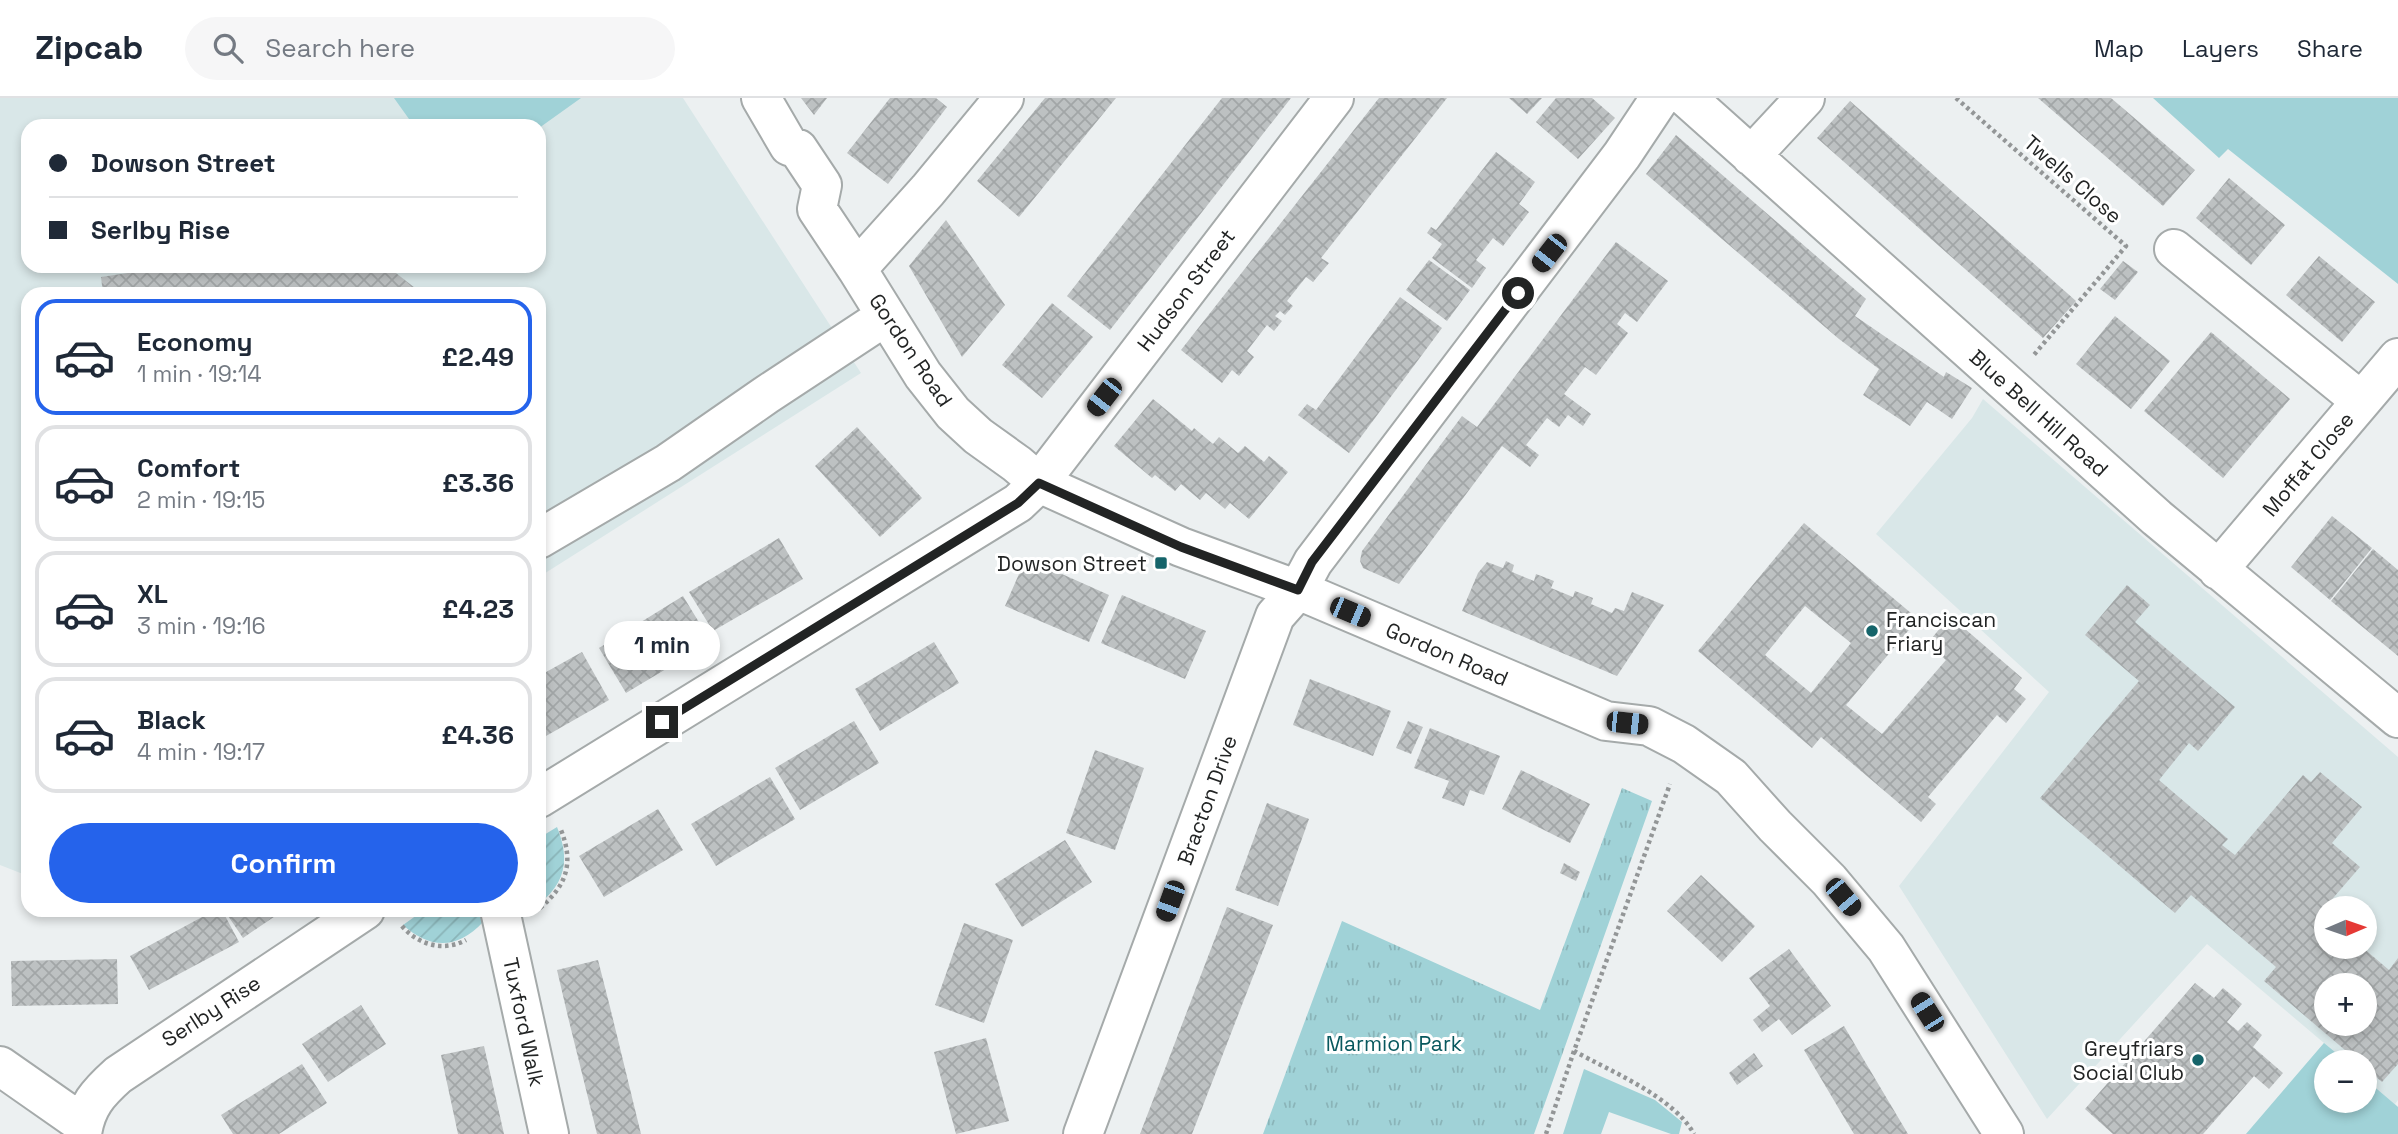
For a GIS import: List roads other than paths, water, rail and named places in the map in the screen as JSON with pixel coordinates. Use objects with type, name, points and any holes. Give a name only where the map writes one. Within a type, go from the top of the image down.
[{"type":"street","name":"Gordon Road","points":[[761,98],[789,146],[798,149],[822,186],[817,209],[858,269],[923,375],[953,413],[978,436],[1039,483],[1181,547],[1298,590],[1606,721],[1649,726],[1684,744],[1731,777],[1829,880],[1886,948],[2004,1134]]},
{"type":"street","points":[[858,269],[929,190],[1004,98]]},
{"type":"street","name":"Hudson Street","points":[[1039,483],[1334,98]]},
{"type":"street","points":[[1298,590],[1312,562],[1549,253],[1622,155],[1660,98]]},
{"type":"street","name":"Blue Bell Hill Road","points":[[1687,98],[2218,570],[2398,718]]},
{"type":"street","points":[[1751,156],[1805,98]]},
{"type":"street","points":[[2174,249],[2361,401]]},
{"type":"street","points":[[546,535],[668,463],[886,316]]},
{"type":"street","name":"Moffat Close","points":[[2218,570],[2398,358]]},
{"type":"street","points":[[546,793],[1018,503],[1039,483]]},
{"type":"street","name":"Bracton Drive","points":[[1083,1134],[1275,616],[1298,590]]},
{"type":"street","name":"Serlby Rise","points":[[82,1129],[96,1095],[118,1075],[379,917]]},
{"type":"street","name":"Tuxford Walk","points":[[502,917],[549,1134]]},
{"type":"street","points":[[0,1066],[82,1129]]},
{"type":"place","name":"Dowson Street","points":[[1161,563]]},
{"type":"place","name":"Franciscan Friary","points":[[1872,631]]},
{"type":"place","name":"Greyfriars Social Club","points":[[2198,1060]]},
{"type":"park label","name":"Marmion Park","points":[[1394,1043]]}]
